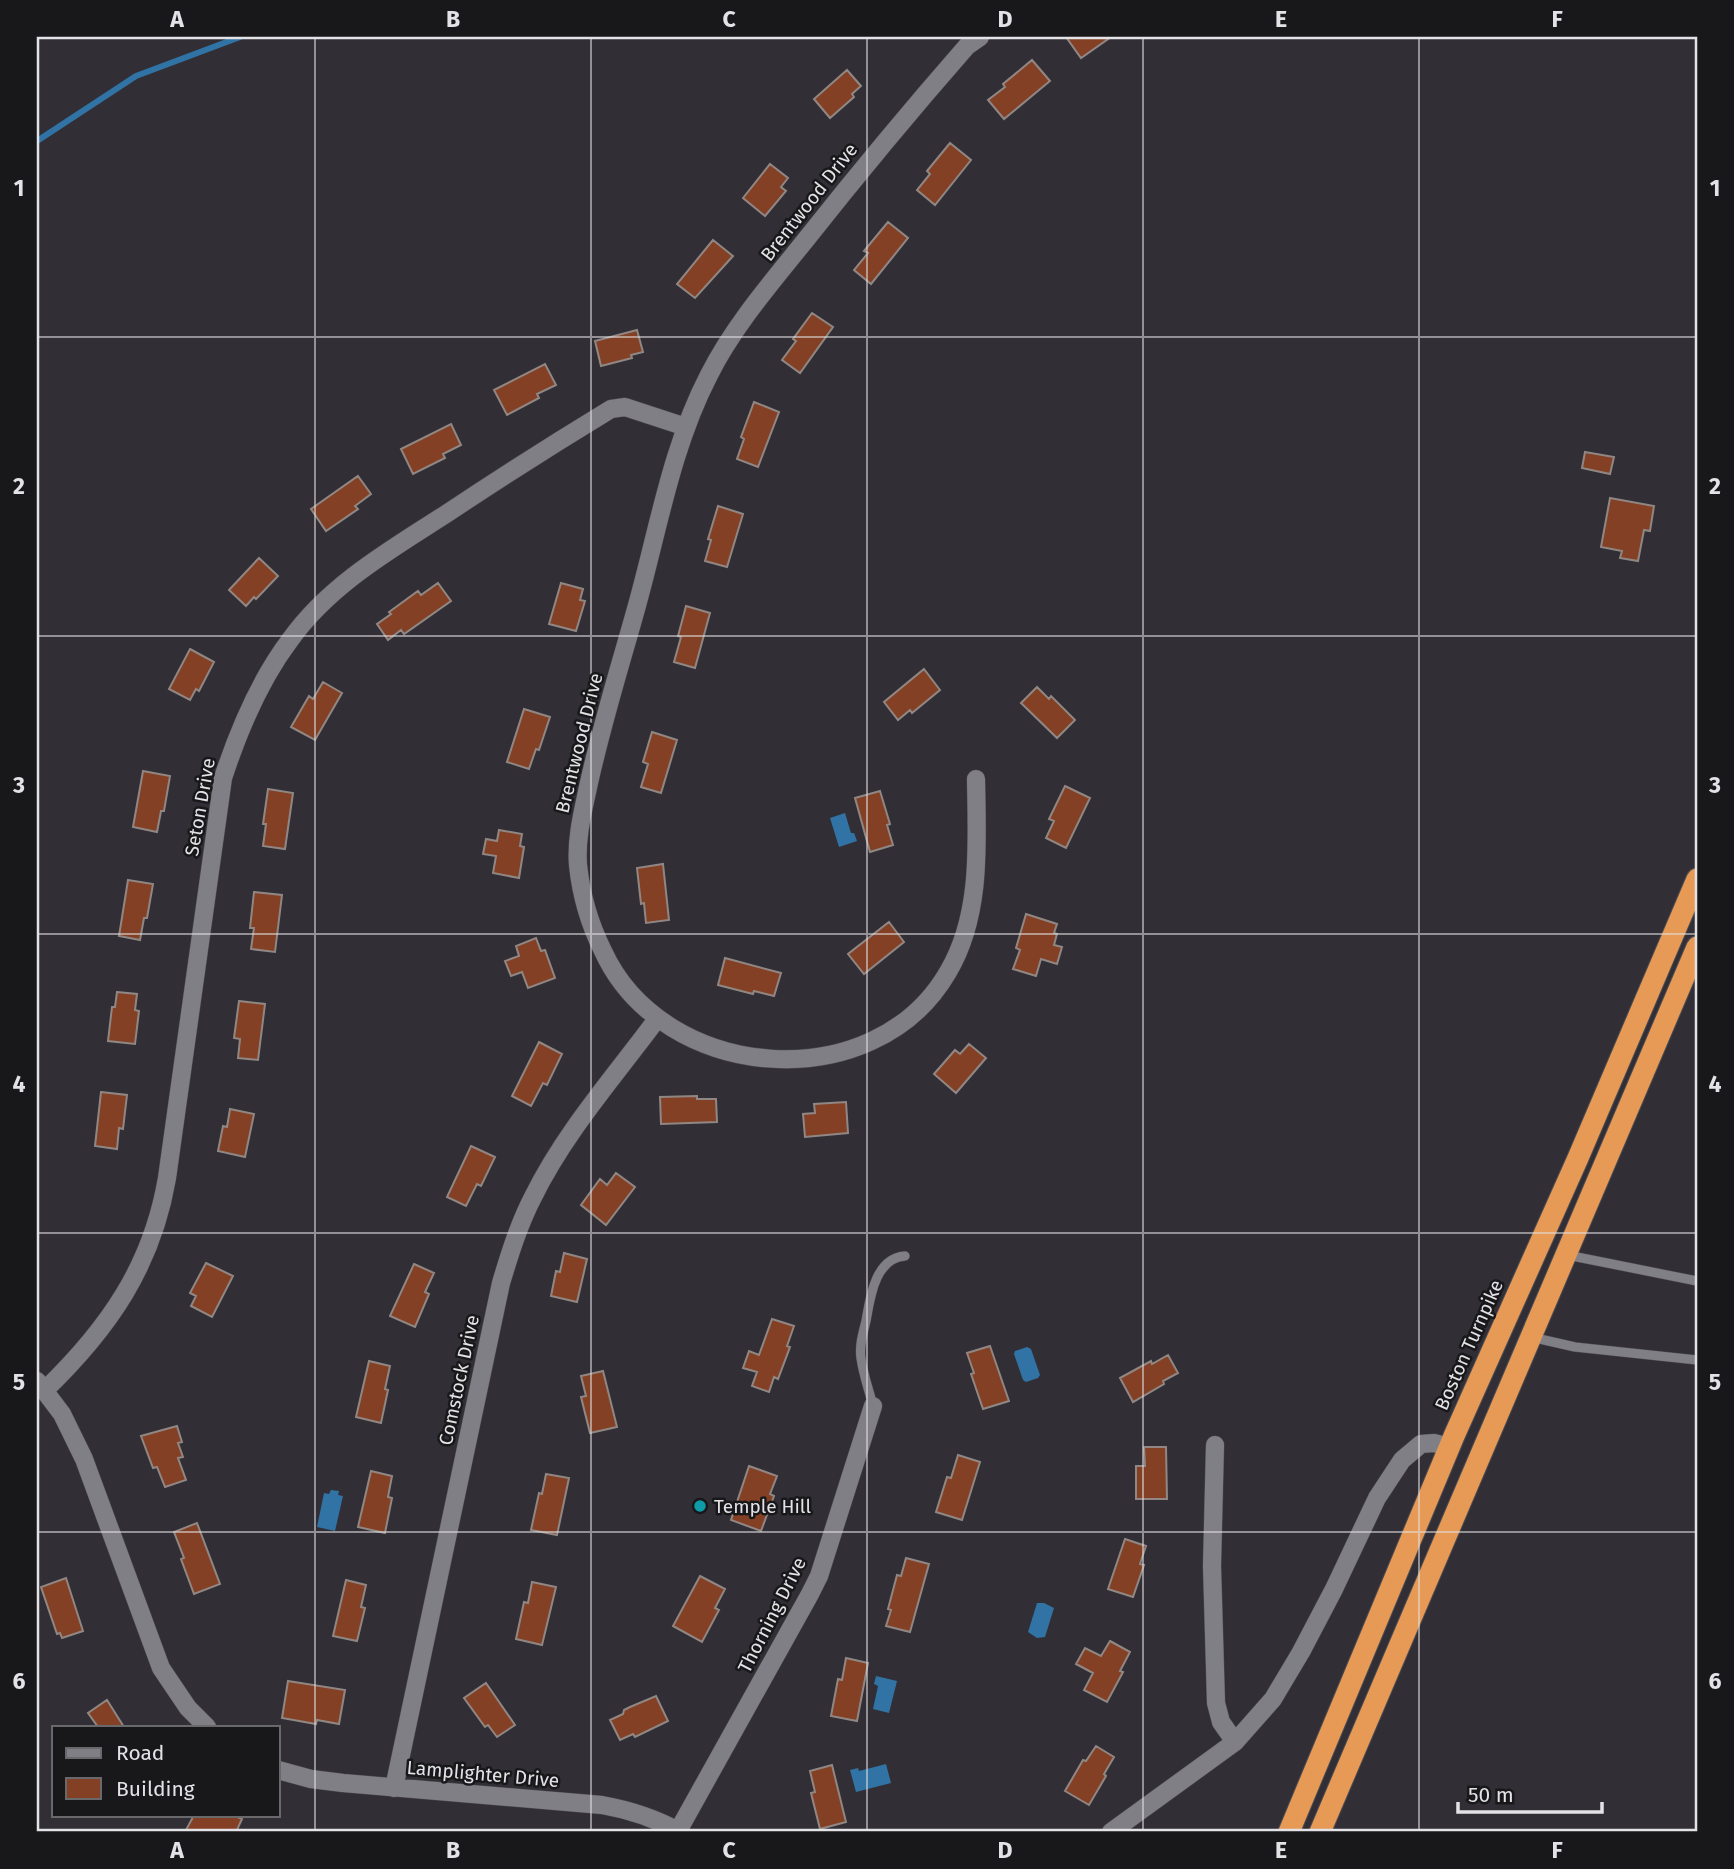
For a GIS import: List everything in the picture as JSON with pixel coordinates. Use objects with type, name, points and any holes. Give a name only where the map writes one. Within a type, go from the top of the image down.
[{"type":"highway","name":"Boston Turnpike","points":[[1289,1832],[1449,1447],[1578,1158],[1697,879]]},
{"type":"highway","points":[[1320,1832],[1697,947]]},
{"type":"street","name":"Brentwood Drive","points":[[976,779],[975,882],[967,928],[947,974],[933,994],[906,1021],[887,1034],[848,1050],[803,1060],[742,1055],[722,1050],[657,1020],[628,989],[604,954],[586,907],[578,864],[580,825],[593,764],[686,427],[710,373],[736,332],[783,269],[886,139],[967,47],[980,37]]},
{"type":"street","name":"Seton Drive","points":[[41,1385],[80,1354],[117,1305],[139,1270],[156,1229],[167,1178],[223,778],[237,735],[260,688],[290,639],[330,595],[377,559],[611,409],[625,407],[686,427]]},
{"type":"street","name":"Comstock Drive","points":[[394,1788],[499,1292],[513,1242],[550,1165],[657,1020]]},
{"type":"street","points":[[41,1385],[67,1422],[84,1459],[161,1668],[188,1708],[206,1726]]},
{"type":"street","name":"Thorning Drive","points":[[679,1832],[819,1576],[873,1406]]},
{"type":"street","points":[[1111,1832],[1235,1742],[1273,1699],[1334,1589],[1377,1498],[1402,1460],[1421,1444],[1434,1443],[1449,1447]]},
{"type":"street","points":[[1215,1445],[1212,1566],[1216,1703],[1221,1723],[1235,1742]]},
{"type":"street","name":"Lamplighter Drive","points":[[280,1771],[311,1779],[394,1788],[602,1805],[629,1810],[679,1832]]},
{"type":"lane","points":[[1565,1255],[1697,1281]]},
{"type":"lane","points":[[873,1406],[861,1356],[870,1298],[881,1271],[896,1257],[905,1256]]},
{"type":"lane","points":[[1530,1336],[1575,1347],[1697,1360]]},
{"type":"water","points":[[845,813],[851,833],[854,833],[857,841],[839,847],[830,818]]},
{"type":"water","points":[[1027,1347],[1031,1349],[1040,1375],[1026,1382],[1014,1354],[1015,1351]]},
{"type":"water","points":[[331,1490],[339,1491],[338,1495],[343,1496],[335,1531],[317,1527],[324,1493],[329,1494]]},
{"type":"water","points":[[1037,1603],[1054,1608],[1045,1637],[1037,1638],[1028,1632]]},
{"type":"water","points":[[876,1676],[897,1681],[889,1713],[873,1709],[878,1686],[874,1684]]},
{"type":"water","points":[[886,1764],[891,1783],[856,1792],[850,1770],[858,1768],[859,1771]]},
{"type":"building","points":[[1066,37],[1111,37],[1081,58]]},
{"type":"building","points":[[1032,60],[1050,81],[1004,119],[988,100]]},
{"type":"building","points":[[847,70],[861,86],[852,94],[854,97],[830,118],[814,99]]},
{"type":"building","points":[[950,143],[971,160],[935,205],[917,190],[930,174],[927,171]]},
{"type":"building","points":[[770,164],[788,178],[781,187],[786,191],[765,216],[743,198]]},
{"type":"building","points":[[888,222],[908,238],[871,284],[854,270],[868,253],[864,251]]},
{"type":"building","points":[[713,240],[733,256],[695,298],[677,284]]},
{"type":"building","points":[[812,313],[833,327],[800,373],[782,360]]},
{"type":"building","points":[[637,330],[643,352],[631,355],[632,358],[601,366],[595,341]]},
{"type":"building","points":[[545,364],[556,385],[537,394],[539,398],[507,415],[494,390]]},
{"type":"building","points":[[754,402],[779,412],[758,467],[737,459],[744,439],[741,437]]},
{"type":"building","points":[[451,424],[461,445],[443,454],[445,458],[413,474],[401,449]]},
{"type":"building","points":[[1585,452],[1614,457],[1610,474],[1582,468]]},
{"type":"building","points":[[358,476],[371,494],[355,506],[358,509],[326,531],[311,509]]},
{"type":"building","points":[[1610,498],[1654,506],[1650,531],[1644,530],[1638,561],[1620,558],[1622,551],[1601,547]]},
{"type":"building","points":[[718,506],[743,514],[727,567],[705,561],[711,540],[708,539]]},
{"type":"building","points":[[259,558],[278,576],[246,606],[229,590]]},
{"type":"building","points":[[438,583],[451,601],[404,634],[401,630],[388,640],[377,624],[418,591],[421,595]]},
{"type":"building","points":[[561,583],[583,589],[580,600],[585,601],[576,631],[549,624]]},
{"type":"building","points":[[686,606],[710,613],[695,668],[674,662]]},
{"type":"building","points":[[190,649],[214,662],[199,691],[196,689],[190,700],[169,689]]},
{"type":"building","points":[[924,669],[940,690],[912,713],[910,710],[898,720],[884,702]]},
{"type":"building","points":[[323,682],[342,693],[315,740],[291,727],[309,696],[313,699]]},
{"type":"building","points":[[1037,687],[1049,699],[1051,696],[1075,720],[1057,738],[1021,703]]},
{"type":"building","points":[[524,709],[550,717],[539,750],[536,749],[529,769],[507,762]]},
{"type":"building","points":[[652,732],[677,740],[661,793],[641,787],[648,764],[643,762]]},
{"type":"building","points":[[143,771],[170,776],[157,832],[133,827]]},
{"type":"building","points":[[1065,786],[1090,798],[1066,848],[1046,838],[1054,821],[1049,819]]},
{"type":"building","points":[[268,789],[293,793],[285,849],[263,846]]},
{"type":"building","points":[[880,791],[893,845],[870,852],[855,798]]},
{"type":"building","points":[[499,830],[522,834],[520,846],[524,847],[519,878],[493,873],[496,856],[483,854],[486,839],[497,841]]},
{"type":"building","points":[[663,864],[669,920],[646,923],[637,868]]},
{"type":"building","points":[[128,880],[153,884],[140,940],[119,936]]},
{"type":"building","points":[[254,892],[282,895],[275,952],[251,949],[254,928],[250,928]]},
{"type":"building","points":[[1026,914],[1057,924],[1054,945],[1062,947],[1057,964],[1041,959],[1036,976],[1013,969],[1020,950],[1016,948]]},
{"type":"building","points":[[889,922],[904,942],[864,974],[848,954]]},
{"type":"building","points":[[536,938],[541,951],[545,950],[555,978],[528,988],[522,972],[511,976],[505,961],[519,956],[516,946]]},
{"type":"building","points":[[725,958],[781,973],[774,996],[718,985]]},
{"type":"building","points":[[117,992],[137,994],[135,1010],[139,1011],[135,1044],[108,1041],[112,1007],[115,1007]]},
{"type":"building","points":[[239,1001],[265,1004],[258,1060],[238,1058],[240,1039],[234,1038]]},
{"type":"building","points":[[539,1042],[562,1054],[547,1085],[543,1083],[531,1106],[512,1096]]},
{"type":"building","points":[[969,1044],[986,1058],[956,1093],[934,1074],[955,1050],[960,1054]]},
{"type":"building","points":[[101,1092],[127,1095],[123,1129],[119,1128],[117,1149],[95,1146]]},
{"type":"building","points":[[697,1096],[697,1099],[716,1099],[717,1122],[661,1124],[660,1097]]},
{"type":"building","points":[[846,1102],[848,1133],[805,1137],[803,1114],[815,1113],[814,1104]]},
{"type":"building","points":[[230,1109],[254,1114],[245,1157],[218,1151]]},
{"type":"building","points":[[471,1146],[495,1157],[481,1186],[477,1184],[466,1206],[447,1197]]},
{"type":"building","points":[[616,1173],[635,1187],[606,1225],[581,1205],[600,1179],[607,1185]]},
{"type":"building","points":[[564,1253],[587,1259],[577,1302],[551,1296],[556,1271],[560,1272]]},
{"type":"building","points":[[206,1263],[233,1276],[212,1317],[191,1306],[196,1296],[190,1293]]},
{"type":"building","points":[[414,1264],[434,1273],[425,1292],[429,1294],[415,1327],[390,1316]]},
{"type":"building","points":[[772,1319],[794,1326],[787,1346],[790,1347],[778,1379],[774,1377],[769,1392],[752,1386],[757,1372],[743,1368],[749,1351],[759,1355]]},
{"type":"building","points":[[990,1346],[1009,1401],[983,1409],[967,1353]]},
{"type":"building","points":[[1168,1355],[1178,1373],[1133,1402],[1120,1378]]},
{"type":"building","points":[[369,1361],[390,1366],[381,1423],[356,1417]]},
{"type":"building","points":[[603,1371],[617,1427],[590,1433],[581,1397],[586,1396],[581,1376]]},
{"type":"building","points":[[177,1426],[182,1442],[178,1443],[183,1457],[178,1458],[186,1480],[165,1487],[157,1467],[153,1468],[141,1436]]},
{"type":"building","points":[[1144,1447],[1166,1447],[1167,1499],[1136,1499],[1136,1466],[1145,1466]]},
{"type":"building","points":[[958,1455],[980,1462],[962,1520],[936,1512],[947,1477],[951,1478]]},
{"type":"building","points":[[749,1466],[777,1476],[770,1494],[774,1496],[761,1531],[731,1520]]},
{"type":"building","points":[[371,1471],[392,1476],[388,1497],[392,1498],[385,1533],[358,1527]]},
{"type":"building","points":[[546,1474],[569,1478],[557,1535],[531,1530]]},
{"type":"building","points":[[197,1523],[220,1584],[194,1594],[174,1532]]},
{"type":"building","points":[[1125,1539],[1146,1546],[1140,1564],[1144,1565],[1133,1597],[1108,1589]]},
{"type":"building","points":[[906,1558],[929,1564],[910,1632],[886,1626],[897,1575],[901,1576]]},
{"type":"building","points":[[700,1576],[725,1589],[715,1608],[719,1610],[702,1642],[673,1626]]},
{"type":"building","points":[[66,1578],[83,1631],[62,1638],[60,1633],[57,1634],[41,1587]]},
{"type":"building","points":[[346,1580],[366,1585],[361,1607],[365,1608],[357,1641],[333,1636]]},
{"type":"building","points":[[532,1582],[556,1587],[542,1645],[516,1639],[524,1602],[528,1603]]},
{"type":"building","points":[[1110,1641],[1130,1652],[1107,1702],[1084,1690],[1093,1673],[1076,1664],[1085,1648],[1101,1656]]},
{"type":"building","points":[[846,1658],[868,1663],[857,1721],[831,1716],[838,1679],[842,1680]]},
{"type":"building","points":[[288,1681],[345,1690],[339,1724],[317,1720],[316,1724],[282,1718]]},
{"type":"building","points":[[486,1683],[515,1725],[497,1737],[488,1725],[485,1727],[464,1698]]},
{"type":"building","points":[[656,1696],[668,1721],[635,1737],[633,1734],[620,1740],[610,1720],[623,1714],[624,1710]]},
{"type":"building","points":[[107,1700],[123,1726],[97,1726],[88,1713]]},
{"type":"building","points":[[1096,1746],[1114,1757],[1089,1805],[1065,1791],[1083,1760],[1086,1761]]},
{"type":"building","points":[[832,1765],[846,1822],[820,1829],[811,1793],[815,1792],[810,1771]]},
{"type":"building","points":[[193,1816],[235,1816],[242,1819],[236,1832],[185,1832]]},
{"type":"waterway","points":[[37,141],[136,76],[240,37]]},
{"type":"place","name":"Temple Hill","points":[[700,1506]]}]
